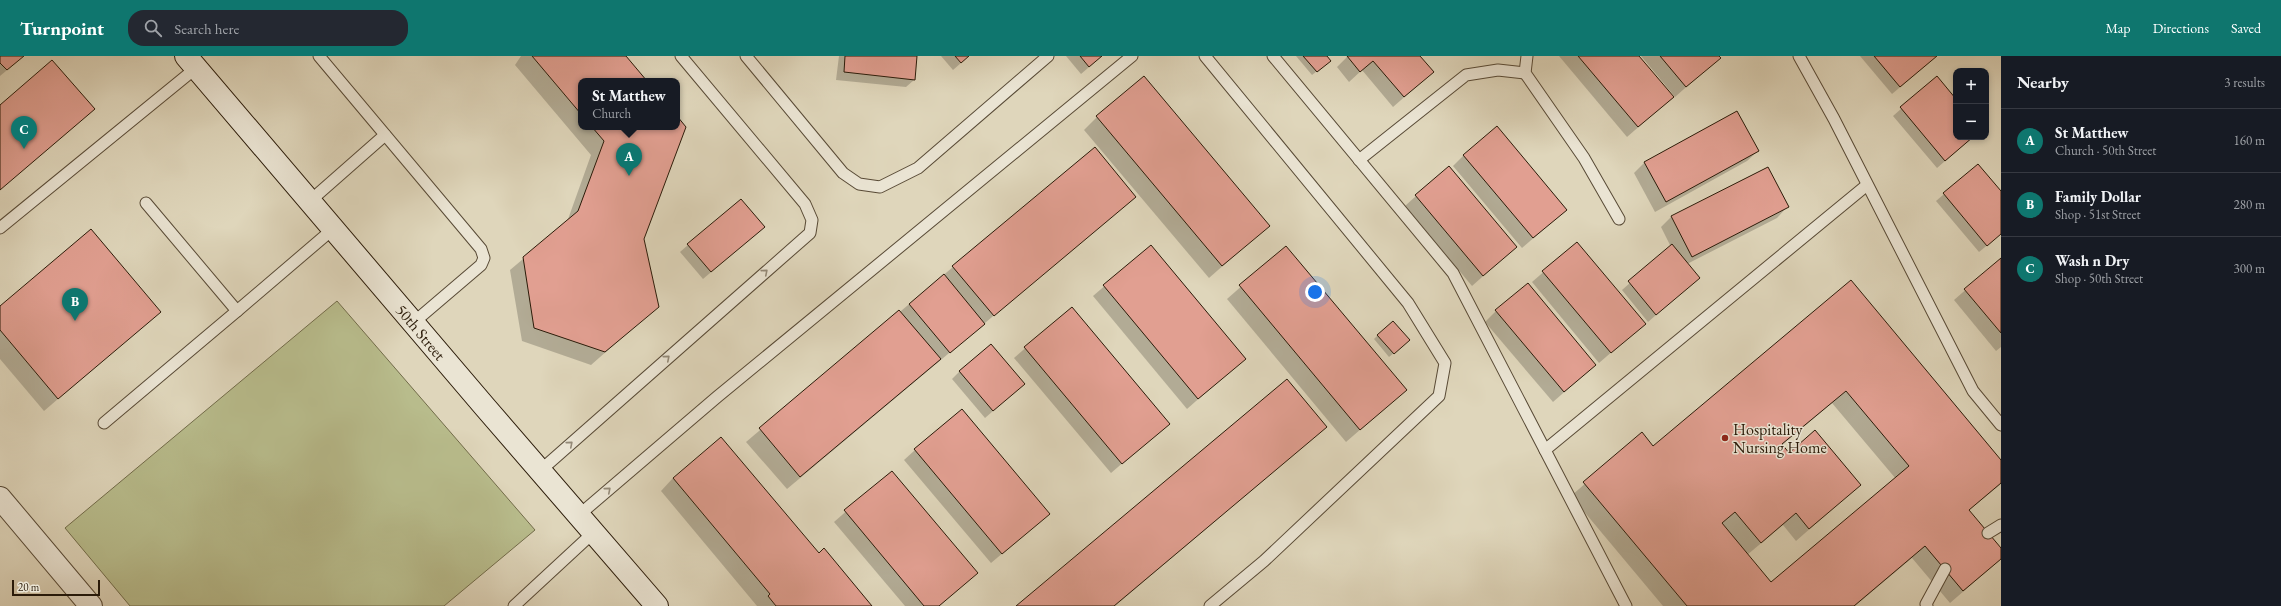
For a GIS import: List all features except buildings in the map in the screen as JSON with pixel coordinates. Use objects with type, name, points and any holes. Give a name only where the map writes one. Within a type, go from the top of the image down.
[{"type":"main road","name":"50th Street","points":[[191,62],[657,606]]},
{"type":"main road","points":[[0,498],[91,606]]},
{"type":"lane","points":[[319,56],[481,249],[484,258],[481,265],[413,323]]},
{"type":"lane","points":[[541,470],[810,233],[812,220],[805,204],[681,56]]},
{"type":"lane","points":[[746,56],[842,173],[859,184],[880,187],[918,168],[1048,56]]},
{"type":"lane","points":[[579,515],[655,450],[1132,56]]},
{"type":"lane","points":[[1205,56],[1408,303],[1445,363],[1439,396],[1264,561],[1210,606]]},
{"type":"lane","points":[[1273,56],[1453,273],[1626,606]]},
{"type":"lane","points":[[1527,56],[1525,72],[1584,158],[1620,219]]},
{"type":"lane","points":[[1799,56],[1973,391],[2001,425]]},
{"type":"lane","points":[[0,228],[191,62]]},
{"type":"lane","points":[[1359,160],[1466,75],[1498,70],[1525,72]]},
{"type":"lane","points":[[310,201],[385,135]]},
{"type":"lane","points":[[1545,450],[1867,185]]},
{"type":"lane","points":[[146,203],[237,311]]},
{"type":"lane","points":[[104,423],[334,229]]},
{"type":"lane","points":[[1988,533],[2001,525]]},
{"type":"lane","points":[[514,606],[594,532]]},
{"type":"lane","points":[[1927,606],[1926,604],[1945,570]]},
{"type":"green space","points":[[337,301],[535,530],[444,606],[130,606],[65,528]]},
{"type":"place","name":"Wash n Dry","points":[[24,149]]},
{"type":"place","name":"St Matthew","points":[[629,176]]},
{"type":"place","name":"Family Dollar","points":[[75,321]]},
{"type":"place","name":"Hospitality Nursing Home","points":[[1725,438]]}]
